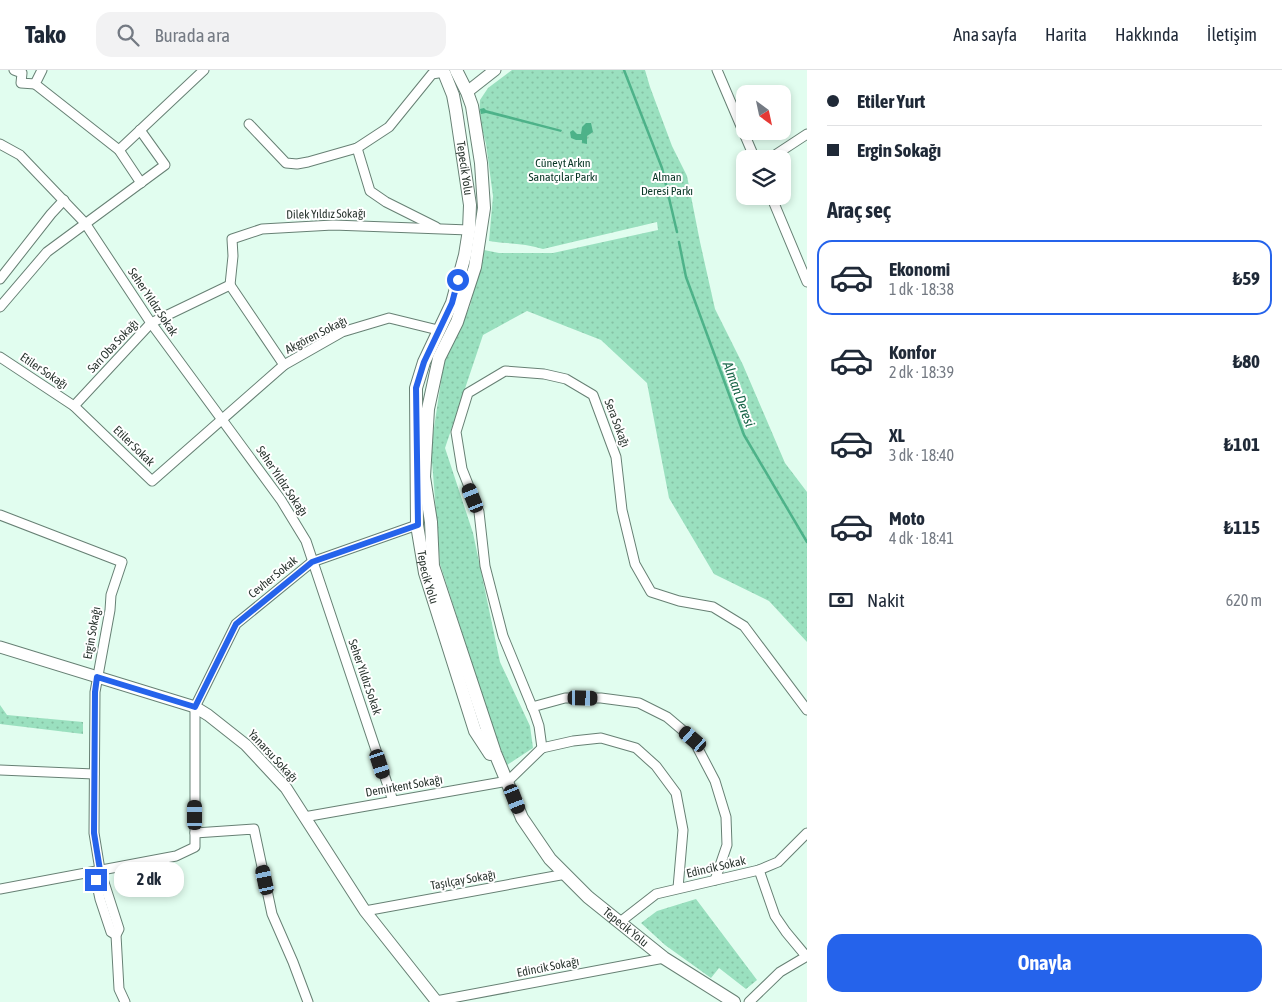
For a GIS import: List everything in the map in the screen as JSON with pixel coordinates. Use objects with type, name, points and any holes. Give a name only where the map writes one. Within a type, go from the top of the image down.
[{"type":"main road","name":"Tepecik Yolu","points":[[448,71],[467,92],[472,106],[484,208],[466,255],[452,303],[424,362],[416,388],[418,525],[425,573],[475,731],[508,781]]},
{"type":"main road","name":"Tepecik Yolu","points":[[448,71],[475,230],[475,267],[457,322],[439,358],[428,409],[424,477],[431,522],[433,566],[492,744],[522,818],[550,859],[588,897],[664,958],[734,1002]]},
{"type":"main road","points":[[453,96],[467,92]]},
{"type":"main road","points":[[456,111],[472,106]]},
{"type":"main road","points":[[438,330],[451,334]]},
{"type":"main road","points":[[418,525],[431,522]]},
{"type":"street","points":[[14,70],[22,73],[21,83],[35,84],[119,150],[141,184]]},
{"type":"street","points":[[35,84],[42,70]]},
{"type":"street","points":[[119,150],[204,70]]},
{"type":"street","points":[[467,92],[495,70]]},
{"type":"street","points":[[250,124],[286,162],[297,164],[308,162],[357,148],[389,128],[432,74],[448,71]]},
{"type":"street","points":[[720,71],[751,150]]},
{"type":"street","points":[[0,307],[47,252],[165,165],[140,130]]},
{"type":"street","points":[[783,150],[807,134]]},
{"type":"street","points":[[0,144],[20,156],[64,200],[0,279]]},
{"type":"street","points":[[357,148],[370,191],[386,202],[438,228]]},
{"type":"street","name":"Seher Yıldız Sokak","points":[[64,200],[86,223],[151,323],[222,418]]},
{"type":"street","points":[[775,205],[807,282]]},
{"type":"street","name":"Dilek Yıldız Sokağı","points":[[230,286],[233,256],[232,239],[262,229],[333,224],[475,230]]},
{"type":"street","points":[[799,260],[807,254]]},
{"type":"street","points":[[230,286],[284,365]]},
{"type":"street","name":"Sarı Oba Sokağı","points":[[74,406],[151,323],[230,286]]},
{"type":"street","name":"Akgören Sokağı","points":[[222,418],[284,365],[342,332],[389,318],[438,330]]},
{"type":"street","name":"Etiler Sokağı","points":[[0,357],[74,406]]},
{"type":"street","name":"Sera Sokağı","points":[[542,748],[539,726],[503,636],[485,566],[479,512],[462,469],[456,432],[468,393],[505,371],[544,374],[566,379],[593,395],[616,457],[622,510],[635,564],[651,592],[679,602],[713,606],[744,626],[807,710]]},
{"type":"street","name":"Etiler Sokak","points":[[74,406],[152,481],[222,418]]},
{"type":"street","name":"Seher Yıldız Sokağı","points":[[222,418],[281,500],[306,541],[312,562]]},
{"type":"street","name":"Ergin Sokağı","points":[[0,515],[122,562],[111,595],[95,692],[94,833],[100,870],[119,929],[116,935],[119,988],[124,1002]]},
{"type":"street","name":"Cevher Sokak","points":[[195,707],[236,624],[312,562],[418,525]]},
{"type":"street","name":"Seher Yıldız Sokak","points":[[312,562],[393,801]]},
{"type":"street","name":"Yanarsu Sokağı","points":[[0,647],[195,707],[246,745],[286,788],[365,911],[437,1001]]},
{"type":"street","points":[[532,707],[565,698],[601,698],[639,703],[667,717],[693,739],[715,781],[726,817],[727,845],[715,880]]},
{"type":"street","points":[[0,889],[176,856],[195,846],[195,707]]},
{"type":"street","points":[[508,781],[542,748],[573,741],[602,738],[636,748],[656,766],[676,793],[683,830],[678,888],[656,894],[620,922]]},
{"type":"street","points":[[0,770],[94,774]]},
{"type":"street","name":"Demirkent Sokağı","points":[[304,817],[508,781]]},
{"type":"street","points":[[195,833],[254,829],[272,914],[308,1002]]},
{"type":"street","points":[[749,1002],[780,972],[806,956],[775,916],[759,870],[778,862],[807,833]]},
{"type":"street","name":"Edincik Sokak","points":[[678,888],[759,870]]},
{"type":"street","name":"Taşılçay Sokağı","points":[[365,911],[566,874]]},
{"type":"street","name":"Edincik Sokağı","points":[[437,1001],[664,958]]},
{"type":"green space","points":[[512,70],[645,70],[672,146],[687,176],[715,309],[743,365],[785,463],[807,492],[807,642],[769,601],[714,574],[669,498],[647,383],[601,340],[527,311],[483,335],[445,448],[473,533],[500,662],[530,726],[533,748],[507,765],[493,729],[440,564],[431,448],[444,361],[470,306],[484,250],[499,253],[553,253],[658,230],[657,222],[543,249],[489,241],[493,196],[486,144],[479,117],[480,100],[488,88]]},
{"type":"green space","points":[[0,705],[7,715],[83,722],[83,734],[0,724]]},
{"type":"green space","points":[[696,899],[757,980],[746,989],[719,968],[711,978],[665,945],[641,923],[657,911]]},
{"type":"shaded area","points":[[484,108],[562,130],[561,132],[486,113],[481,114],[480,109]]},
{"type":"shaded area","points":[[586,123],[591,123],[593,132],[587,136],[587,144],[582,143],[582,140],[571,138],[570,132],[573,130],[577,134],[581,134],[582,127]]},
{"type":"waterway","name":"Alman Deresi","points":[[624,70],[662,168],[677,232]]},
{"type":"waterway","name":"Alman Deresi","points":[[679,242],[686,277],[744,435],[807,542]]},
{"type":"route","points":[[96,880],[100,870],[94,833],[95,692],[97,677],[195,707],[236,624],[312,562],[418,525],[416,388],[424,362],[452,303],[458,280]]},
{"type":"park label","name":"Cüneyt Arkın Sanatçılar Parkı","points":[[563,170]]},
{"type":"park label","name":"Alman Deresi Parkı","points":[[667,184]]}]
